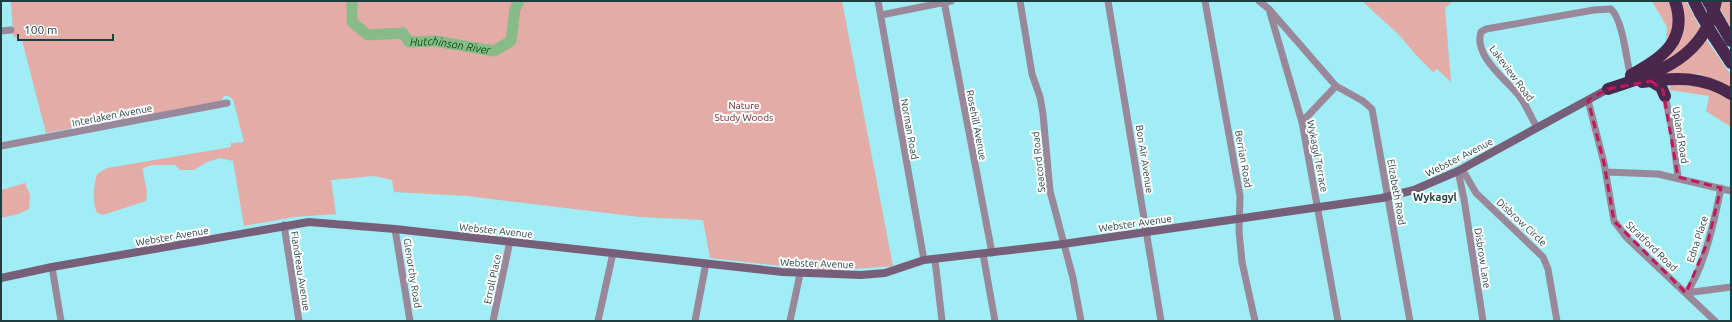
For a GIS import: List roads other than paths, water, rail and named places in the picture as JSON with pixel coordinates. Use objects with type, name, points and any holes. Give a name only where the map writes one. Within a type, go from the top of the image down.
[{"type":"highway","points":[[1608,89],[1656,60],[1670,47],[1676,34],[1679,22],[1674,1]]},
{"type":"highway","points":[[1694,1],[1714,38],[1731,63]]},
{"type":"highway","points":[[1708,1],[1731,41]]},
{"type":"highway","points":[[1608,89],[1665,68],[1685,55],[1697,43],[1707,27],[1716,1]]},
{"type":"highway","points":[[1608,89],[1652,81],[1681,78],[1696,79],[1714,85],[1731,94]]},
{"type":"highway","points":[[1652,81],[1661,87],[1665,96]]},
{"type":"street","name":"Norman Road","points":[[878,1],[924,260]]},
{"type":"street","points":[[881,15],[947,1]]},
{"type":"street","name":"Rosehill Avenue","points":[[947,1],[992,253]]},
{"type":"street","name":"Seacord Road","points":[[1020,1],[1032,74],[1040,97],[1043,114],[1050,191],[1064,244],[1081,321]]},
{"type":"street","name":"Bon Air Avenue","points":[[1108,1],[1161,321]]},
{"type":"street","name":"Berrian Road","points":[[1205,1],[1240,196],[1243,275],[1255,321]]},
{"type":"street","points":[[1259,1],[1269,9]]},
{"type":"street","name":"Elizabeth Road","points":[[1269,9],[1336,86],[1363,101],[1372,109],[1410,321]]},
{"type":"street","name":"Wykagyl Terrace","points":[[1269,9],[1302,122],[1338,321]]},
{"type":"street","name":"Lakeview Road","points":[[1537,127],[1520,97],[1488,60],[1479,43],[1481,32],[1486,29],[1594,10],[1611,9],[1615,13],[1629,69]]},
{"type":"street","points":[[1,31],[11,30]]},
{"type":"street","points":[[1302,122],[1336,86]]},
{"type":"street","name":"Webster Avenue","points":[[1,278],[52,267],[284,225],[309,222],[325,222],[510,241],[800,274],[861,275],[885,273],[924,260],[935,260],[1064,244],[1388,196],[1414,190],[1460,170],[1608,89]]},
{"type":"street","name":"Upland Road","points":[[1665,96],[1673,135],[1678,177]]},
{"type":"street","name":"Stratford Road","points":[[1588,100],[1606,172],[1612,211],[1617,226],[1627,238],[1715,321]]},
{"type":"street","name":"Interlaken Avenue","points":[[1,146],[227,103]]},
{"type":"street","name":"Disbrow Circle","points":[[1460,170],[1476,193],[1543,257],[1548,270],[1557,321]]},
{"type":"street","name":"Disbrow Lane","points":[[1460,170],[1483,321]]},
{"type":"street","points":[[1606,172],[1643,172],[1678,177],[1731,191]]},
{"type":"street","name":"Edna Place","points":[[1686,293],[1692,286],[1708,241],[1721,188]]},
{"type":"street","points":[[1464,199],[1476,193]]},
{"type":"street","name":"Flandreau Avenue","points":[[284,225],[299,321]]},
{"type":"street","name":"Glenorchy Road","points":[[395,229],[410,321]]},
{"type":"street","name":"Erroll Place","points":[[493,321],[510,241]]},
{"type":"street","points":[[598,321],[613,253]]},
{"type":"street","points":[[983,254],[995,321]]},
{"type":"street","points":[[935,260],[942,321]]},
{"type":"street","points":[[695,321],[706,263]]},
{"type":"street","points":[[52,267],[61,321]]},
{"type":"street","points":[[790,321],[800,274]]},
{"type":"street","points":[[1686,293],[1731,287]]},
{"type":"waterway","name":"Hutchinson River","points":[[352,1],[352,22],[368,35],[403,33],[409,42],[435,41],[494,51],[511,41],[515,9],[519,1]]},
{"type":"district","name":"Wykagyl","points":[[1435,197]]},
{"type":"park label","name":"Nature Study Woods","points":[[744,110]]}]
